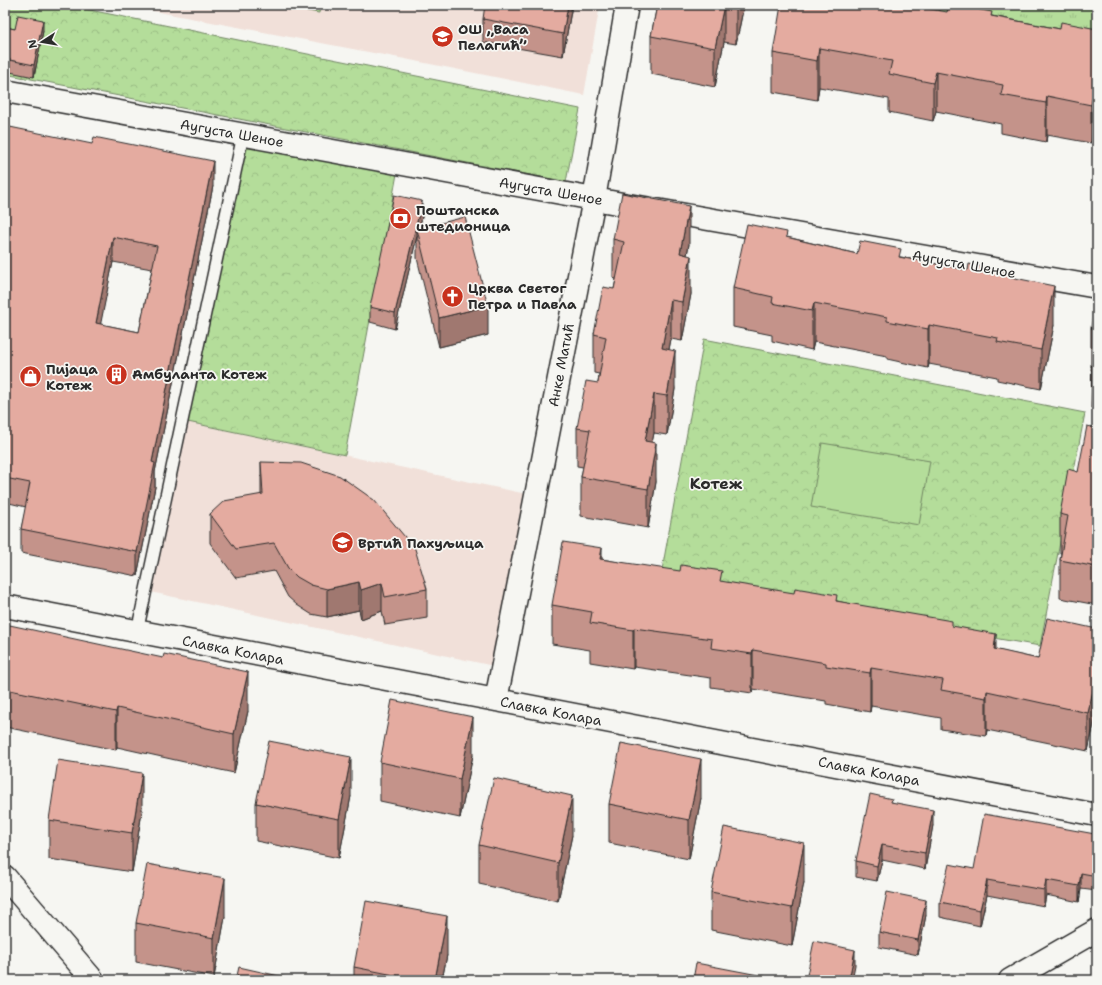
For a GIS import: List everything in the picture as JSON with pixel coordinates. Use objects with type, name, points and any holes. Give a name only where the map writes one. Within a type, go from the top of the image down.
[{"type":"street","name":"Анке Матић","points":[[496,700],[594,199],[627,5]]},
{"type":"street","name":"Аугуста Шеное","points":[[5,91],[594,199],[1097,287]]},
{"type":"street","name":"Славка Колара","points":[[5,606],[1097,815]]},
{"type":"street","points":[[5,877],[93,980]]},
{"type":"street","points":[[1010,980],[1097,930]]},
{"type":"lane","points":[[137,632],[243,135]]},
{"type":"shaded area","name":"ОШ „Васа Пелагић”","points":[[122,5],[600,5],[584,95]]},
{"type":"shaded area","name":"Вртић Пахуљица","points":[[183,421],[536,496],[503,668],[146,591]]},
{"type":"green space","points":[[5,5],[65,5],[580,109],[566,182],[5,74]]},
{"type":"green space","points":[[275,5],[320,5],[319,13]]},
{"type":"green space","points":[[790,5],[1097,5],[1097,57]]},
{"type":"green space","points":[[243,135],[399,163],[345,455],[183,421]]},
{"type":"green space","points":[[704,339],[1085,413],[1040,646],[660,581]]},
{"type":"green space","points":[[822,443],[930,461],[919,525],[811,507]]},
{"type":"building","points":[[485,5],[568,5],[563,34],[483,19]]},
{"type":"building","points":[[657,5],[724,5],[715,48],[651,36]]},
{"type":"building","points":[[781,5],[910,5],[947,12],[949,5],[954,5],[992,12],[991,16],[1060,29],[1061,22],[1097,29],[1097,76],[1091,105],[1047,96],[1046,103],[1001,95],[1003,85],[936,72],[933,83],[889,74],[892,61],[819,48],[817,61],[773,53]]},
{"type":"building","points":[[18,15],[43,20],[34,65],[5,59],[5,27],[15,29]]},
{"type":"building","points":[[5,126],[92,144],[94,137],[213,161],[152,462],[155,463],[137,552],[21,529],[30,483],[5,478]],"holes":[[[113,237],[157,246],[139,332],[96,323]]]},
{"type":"building","points":[[622,193],[689,206],[680,253],[691,256],[682,302],[671,300],[662,348],[675,351],[667,396],[654,394],[645,441],[656,443],[648,489],[581,477],[590,430],[577,428],[586,381],[598,383],[606,337],[594,334],[603,287],[614,289],[624,242],[613,239]]},
{"type":"building","points":[[394,195],[422,201],[395,313],[370,307]]},
{"type":"building","points":[[465,217],[488,306],[439,318],[417,229]]},
{"type":"building","points":[[747,224],[787,232],[786,237],[857,254],[860,241],[901,249],[899,257],[968,270],[969,264],[1011,272],[1010,277],[1054,286],[1041,350],[997,342],[998,338],[929,325],[928,329],[887,321],[887,317],[814,303],[812,311],[772,303],[773,297],[733,288]]},
{"type":"building","points":[[1097,291],[1097,329],[1091,328]]},
{"type":"building","points":[[1097,333],[1097,371],[1091,370]]},
{"type":"building","points":[[1087,426],[1097,428],[1097,567],[1060,560],[1068,516],[1060,514],[1068,469],[1078,472]]},
{"type":"building","points":[[261,462],[301,463],[340,476],[374,500],[415,549],[427,589],[385,597],[382,583],[361,590],[359,582],[327,589],[311,585],[297,577],[288,568],[274,543],[236,549],[210,514],[224,501],[263,494]]},
{"type":"building","points":[[563,542],[602,548],[600,559],[680,571],[681,565],[722,571],[720,581],[794,593],[795,588],[837,595],[836,601],[952,621],[952,626],[996,634],[994,649],[1038,659],[1047,618],[1097,629],[1097,672],[1088,713],[987,691],[986,698],[941,690],[943,680],[871,668],[870,673],[826,666],[826,663],[753,650],[752,654],[711,648],[712,639],[634,628],[633,630],[590,623],[592,612],[552,605]]},
{"type":"building","points":[[5,624],[163,658],[164,654],[248,672],[234,734],[117,708],[116,712],[5,689]]},
{"type":"building","points":[[392,700],[473,717],[460,779],[380,762]]},
{"type":"building","points":[[269,741],[351,757],[339,819],[256,803]]},
{"type":"building","points":[[621,743],[701,759],[689,820],[609,804]]},
{"type":"building","points":[[58,760],[142,773],[132,833],[49,820]]},
{"type":"building","points":[[494,778],[572,796],[558,863],[479,845]]},
{"type":"building","points":[[870,794],[892,799],[891,802],[933,810],[925,853],[882,845],[877,866],[856,861]]},
{"type":"building","points":[[984,814],[1095,834],[1093,847],[1097,848],[1097,876],[1081,873],[1079,886],[1046,880],[1044,890],[987,880],[980,910],[940,902],[949,864],[974,869]]},
{"type":"building","points":[[724,827],[804,843],[792,908],[711,892]]},
{"type":"building","points":[[147,864],[225,878],[214,938],[136,923]]},
{"type":"building","points":[[887,892],[926,900],[918,940],[879,932]]},
{"type":"building","points":[[366,901],[447,916],[435,980],[419,980],[354,967]]},
{"type":"building","points":[[814,941],[855,950],[849,980],[806,980]]},
{"type":"building","points":[[696,963],[779,979],[779,980],[693,980]]},
{"type":"building","points":[[239,967],[297,980],[236,980]]},
{"type":"place","name":"ОШ „Васа Пелагић”","points":[[442,37]]},
{"type":"place","name":"Поштанска штедионица","points":[[401,218]]},
{"type":"place","name":"Црква Светог Петра и Павла","points":[[452,296]]},
{"type":"place","name":"Амбуланта Котеж","points":[[116,374]]},
{"type":"place","name":"Пијаца Котеж","points":[[31,377]]},
{"type":"place","name":"Вртић Пахуљица","points":[[342,543]]},
{"type":"district","name":"Котеж","points":[[716,483]]}]
